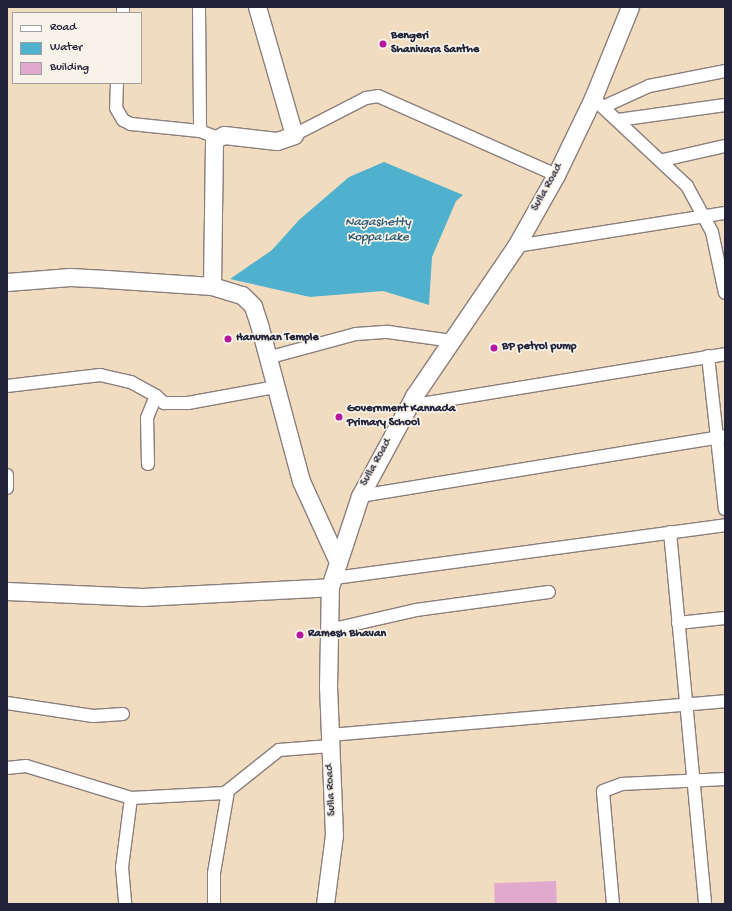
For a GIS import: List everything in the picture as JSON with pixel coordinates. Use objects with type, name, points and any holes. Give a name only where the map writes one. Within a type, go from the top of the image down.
[{"type":"street","points":[[199,7],[200,131]]},
{"type":"street","points":[[257,7],[294,135]]},
{"type":"street","name":"Sulla Road","points":[[325,904],[334,835],[330,740],[329,630],[335,576],[360,496],[409,406],[516,246],[598,102],[630,7]]},
{"type":"street","points":[[598,102],[650,86],[725,71]]},
{"type":"street","points":[[117,84],[116,108],[123,120],[131,124],[200,131],[216,137],[277,141],[294,135],[366,98],[378,96],[556,175]]},
{"type":"street","points":[[598,102],[663,160],[687,186],[712,232],[725,293]]},
{"type":"street","points":[[618,120],[725,105]]},
{"type":"street","points":[[212,286],[216,137]]},
{"type":"street","points":[[663,160],[725,146]]},
{"type":"street","points":[[516,246],[725,213]]},
{"type":"street","points":[[7,282],[70,277],[212,286],[242,295],[253,306],[302,481],[335,576]]},
{"type":"street","points":[[267,358],[356,334],[388,332],[453,341]]},
{"type":"street","points":[[409,406],[725,354]]},
{"type":"street","points":[[708,356],[721,437],[725,509]]},
{"type":"street","points":[[7,386],[100,375],[131,382],[156,396],[164,403],[188,402],[275,387]]},
{"type":"street","points":[[148,464],[147,418],[156,396]]},
{"type":"street","points":[[360,496],[721,437]]},
{"type":"street","points":[[7,475],[7,488]]},
{"type":"street","points":[[7,591],[142,597],[335,576],[725,525]]},
{"type":"street","points":[[670,532],[692,782],[705,904]]},
{"type":"street","points":[[329,630],[416,610],[549,592]]},
{"type":"street","points":[[678,623],[725,618]]},
{"type":"street","points":[[7,768],[26,766],[131,798],[215,796],[228,791],[279,750],[330,740],[725,700]]},
{"type":"street","points":[[7,703],[93,716],[124,714]]},
{"type":"street","points":[[613,904],[603,791],[622,784],[692,782],[725,778]]},
{"type":"street","points":[[214,904],[214,873],[228,791]]},
{"type":"street","points":[[125,904],[122,867],[131,798]]},
{"type":"water","name":"Nagashetty Koppa Lake","points":[[384,162],[463,195],[456,201],[432,257],[429,305],[383,291],[310,297],[230,279],[272,250],[299,220],[349,177]]},
{"type":"building","points":[[556,881],[557,904],[495,904],[494,883]]},
{"type":"place","name":"Bengeri Shanivara Santhe","points":[[383,44]]},
{"type":"place","name":"Hanuman Temple","points":[[228,339]]},
{"type":"place","name":"BP petrol pump","points":[[494,348]]},
{"type":"place","name":"Government Kannada Primary School","points":[[339,417]]},
{"type":"place","name":"Ramesh Bhavan","points":[[300,635]]}]
